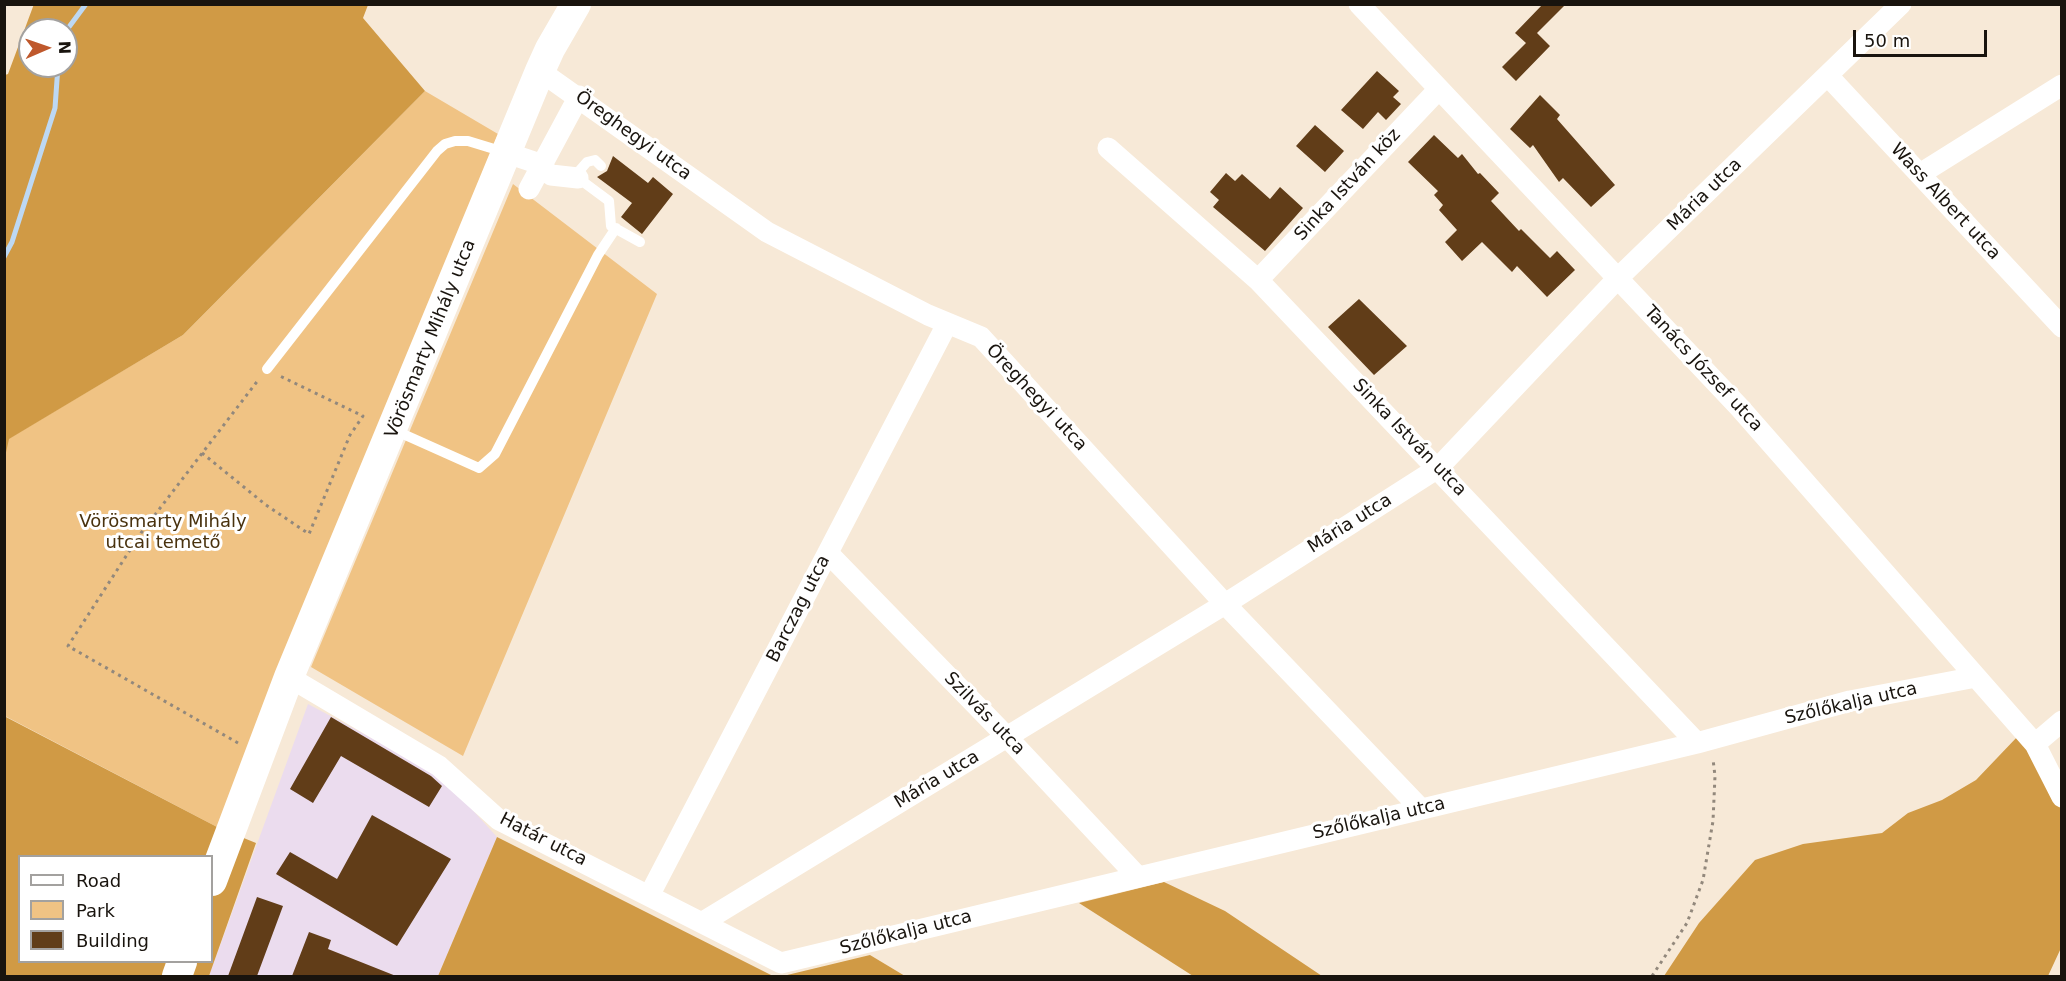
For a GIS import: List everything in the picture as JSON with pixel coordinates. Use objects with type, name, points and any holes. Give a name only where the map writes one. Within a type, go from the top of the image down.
[{"type":"main road","name":"Vörösmarty Mihály utca","points":[[213,878],[289,677],[394,430],[540,71],[576,4]]},
{"type":"street","name":"Tanács József utca","points":[[1359,4],[1740,408],[2035,744],[2061,797]]},
{"type":"street","name":"Mária utca","points":[[703,922],[1225,604],[1438,468],[1618,278],[1829,77],[1901,4]]},
{"type":"street","name":"Öreghegyi utca","points":[[540,71],[579,96],[766,232],[947,324],[981,337],[1225,604],[1421,809]]},
{"type":"street","name":"Wass Albert utca","points":[[1829,77],[2061,327]]},
{"type":"street","points":[[1920,174],[2061,85]]},
{"type":"street","name":"Sinka István köz","points":[[1258,280],[1438,90]]},
{"type":"street","points":[[529,189],[579,96]]},
{"type":"street","name":"Sinka István utca","points":[[1108,148],[1258,280],[1703,741]]},
{"type":"street","points":[[507,153],[534,162],[551,175],[578,178]]},
{"type":"street","name":"Barczag utca","points":[[650,894],[947,324]]},
{"type":"street","name":"Szilvás utca","points":[[828,553],[1007,737],[1138,877]]},
{"type":"street","name":"Határ utca","points":[[289,677],[439,766],[499,820],[650,894],[781,963]]},
{"type":"street","name":"Szőlőkalja utca","points":[[781,963],[1703,741],[1851,701],[1976,677]]},
{"type":"street","points":[[2035,744],[2061,721]]},
{"type":"lane","points":[[267,369],[445,144],[468,141],[507,153]]},
{"type":"lane","points":[[601,166],[595,160],[587,162],[580,170],[578,178],[609,201],[611,226],[640,242]]},
{"type":"lane","points":[[394,430],[479,468],[495,454],[598,255],[616,228]]},
{"type":"path","points":[[202,453],[266,505],[309,534],[350,435],[363,416],[267,369]]},
{"type":"path","points":[[259,379],[141,533],[68,646],[224,736],[259,753]]},
{"type":"path","points":[[1652,976],[1687,923],[1703,880],[1713,821],[1715,776],[1703,741]]},
{"type":"shaded area","points":[[34,4],[368,5],[363,18],[425,91],[183,335],[9,439],[5,457],[5,75],[8,74],[18,47],[18,78],[78,78],[78,18],[29,18]]},
{"type":"shaded area","points":[[308,704],[441,775],[497,837],[438,976],[209,976]]},
{"type":"shaded area","points":[[4,716],[219,828],[256,843],[209,976],[5,976]]},
{"type":"shaded area","points":[[2018,736],[2061,803],[2061,948],[2048,976],[1664,976],[1699,923],[1755,860],[1803,844],[1882,833],[1908,813],[1942,800],[1976,780]]},
{"type":"shaded area","points":[[497,837],[773,976],[438,976]]},
{"type":"shaded area","points":[[1164,882],[1225,911],[1322,976],[1193,976],[1079,903]]},
{"type":"shaded area","points":[[870,955],[905,976],[783,976]]},
{"type":"green space","name":"Vörösmarty Mihály utcai temető","points":[[425,91],[498,134],[219,828],[5,716],[4,457],[8,439],[183,335]]},
{"type":"green space","points":[[513,184],[657,294],[463,756],[311,667]]},
{"type":"building","points":[[1543,4],[1566,4],[1537,33],[1550,46],[1516,81],[1502,67],[1526,43],[1515,33]]},
{"type":"building","points":[[1377,71],[1399,91],[1393,97],[1401,104],[1386,120],[1378,112],[1363,129],[1341,110]]},
{"type":"building","points":[[1540,95],[1560,115],[1557,119],[1615,185],[1591,207],[1563,178],[1559,182],[1533,145],[1530,148],[1510,129]]},
{"type":"building","points":[[1315,125],[1344,151],[1325,172],[1296,146]]},
{"type":"building","points":[[1434,135],[1458,158],[1462,154],[1478,174],[1480,173],[1499,193],[1491,201],[1519,231],[1521,229],[1550,258],[1557,251],[1575,270],[1547,297],[1517,266],[1512,272],[1482,242],[1462,261],[1445,242],[1457,230],[1439,210],[1443,205],[1434,195],[1438,191],[1408,162]]},
{"type":"building","points":[[613,156],[648,183],[653,177],[673,194],[642,234],[621,217],[632,203],[597,177],[607,171]]},
{"type":"building","points":[[1226,173],[1235,181],[1242,174],[1270,199],[1280,187],[1303,208],[1265,251],[1213,207],[1219,200],[1210,192]]},
{"type":"building","points":[[1359,299],[1407,346],[1374,375],[1328,327]]},
{"type":"building","points":[[331,717],[431,776],[442,786],[429,807],[341,756],[313,803],[290,789]]},
{"type":"building","points":[[372,815],[451,859],[397,946],[276,874],[290,852],[337,879]]},
{"type":"building","points":[[257,897],[283,906],[257,976],[228,976]]},
{"type":"building","points":[[309,932],[331,940],[328,949],[396,976],[292,976]]},
{"type":"waterway","points":[[76,18],[86,4]]},
{"type":"waterway","points":[[4,257],[12,242],[55,108],[57,78]]}]
